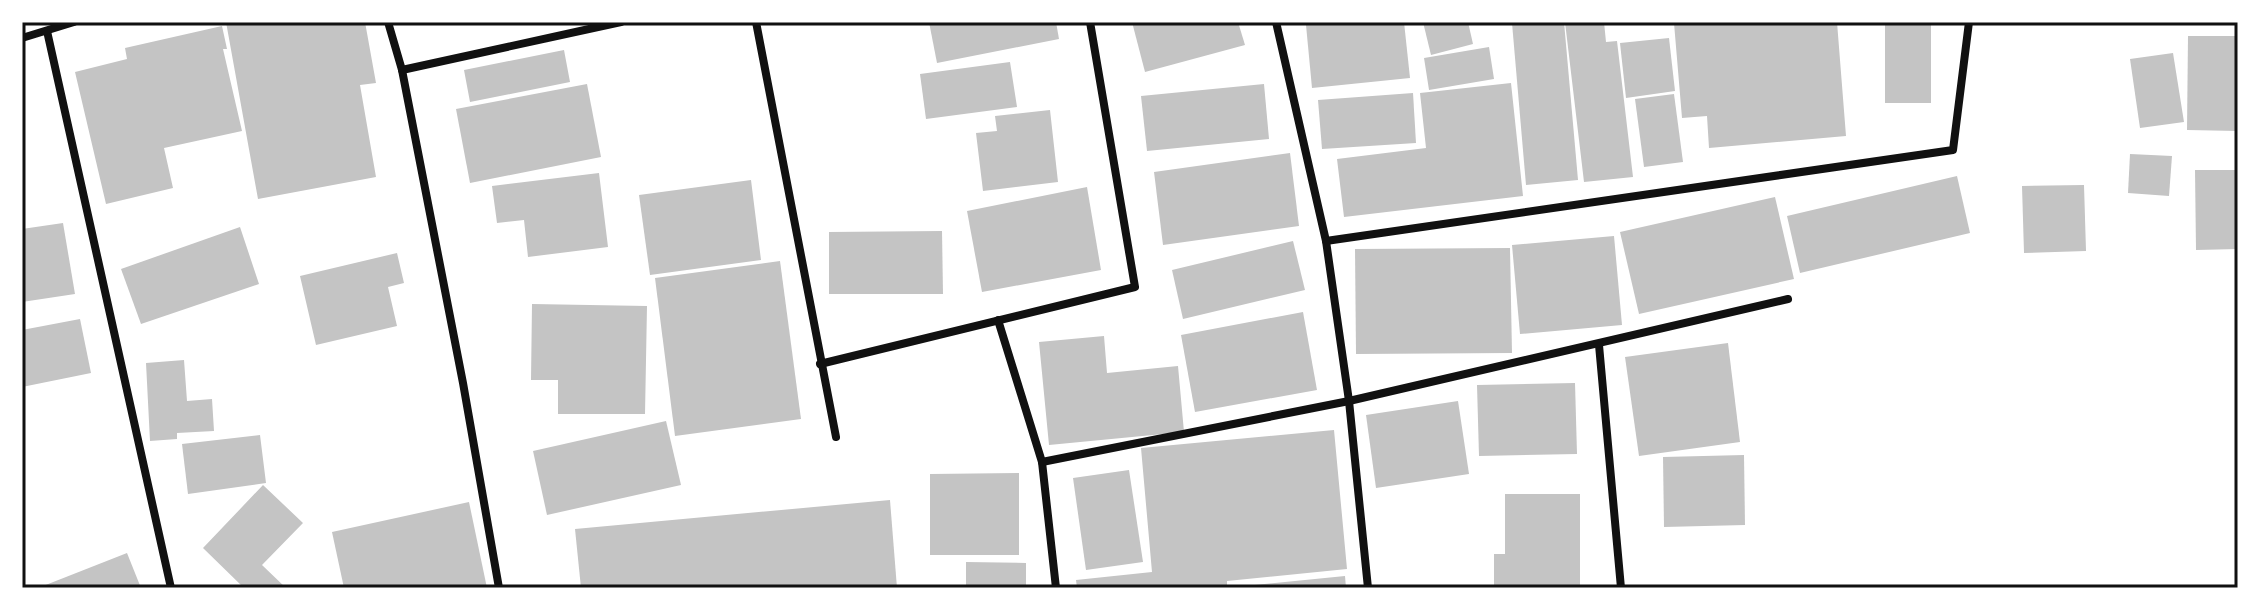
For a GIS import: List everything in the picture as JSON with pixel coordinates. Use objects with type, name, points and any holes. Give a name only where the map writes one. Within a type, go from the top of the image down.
[{"type":"street","points":[[22,38],[74,22]]},
{"type":"street","points":[[388,22],[402,70],[499,588]]},
{"type":"street","points":[[402,70],[621,22]]},
{"type":"street","points":[[756,22],[836,437]]},
{"type":"street","points":[[820,364],[1135,287],[1090,22]]},
{"type":"street","points":[[1276,22],[1326,241],[1349,401],[1368,588]]},
{"type":"street","points":[[1326,241],[1953,150],[1969,22]]},
{"type":"street","points":[[47,31],[171,588]]},
{"type":"street","points":[[1042,462],[1349,401],[1788,299]]},
{"type":"street","points":[[998,320],[1042,462],[1056,588]]},
{"type":"street","points":[[1599,345],[1621,588]]},
{"type":"building","points":[[226,22],[365,22],[376,83],[360,85],[376,177],[258,199]]},
{"type":"building","points":[[929,22],[1056,22],[1059,39],[937,63]]},
{"type":"building","points":[[1132,22],[1238,22],[1245,45],[1145,72]]},
{"type":"building","points":[[1404,22],[1410,78],[1312,88],[1306,25]]},
{"type":"building","points":[[1423,22],[1468,22],[1473,44],[1431,55]]},
{"type":"building","points":[[1564,22],[1578,180],[1526,185],[1512,23]]},
{"type":"building","points":[[1565,22],[1604,22],[1606,42],[1617,41],[1633,177],[1584,182]]},
{"type":"building","points":[[1837,22],[1846,136],[1709,148],[1707,116],[1682,118],[1674,23]]},
{"type":"building","points":[[1885,22],[1931,22],[1931,103],[1885,103]]},
{"type":"building","points":[[222,26],[227,49],[223,49],[242,131],[164,148],[173,188],[106,204],[75,72],[127,59],[125,48]]},
{"type":"building","points":[[2188,36],[2238,36],[2238,131],[2187,130]]},
{"type":"building","points":[[1669,38],[1675,91],[1626,98],[1620,43]]},
{"type":"building","points":[[1489,47],[1494,79],[1429,90],[1424,58]]},
{"type":"building","points":[[564,50],[570,82],[470,102],[464,70]]},
{"type":"building","points":[[2173,53],[2184,122],[2140,128],[2130,59]]},
{"type":"building","points":[[1010,62],[1017,107],[926,119],[920,74]]},
{"type":"building","points":[[1511,83],[1523,196],[1344,217],[1337,159],[1426,148],[1420,93]]},
{"type":"building","points":[[587,84],[601,157],[470,183],[456,109]]},
{"type":"building","points":[[1264,84],[1269,139],[1147,151],[1141,96]]},
{"type":"building","points":[[1413,93],[1416,143],[1322,149],[1318,100]]},
{"type":"building","points":[[1674,94],[1683,162],[1644,167],[1635,99]]},
{"type":"building","points":[[1050,110],[1058,182],[983,191],[976,133],[997,131],[995,116]]},
{"type":"building","points":[[1290,153],[1299,226],[1163,245],[1154,172]]},
{"type":"building","points":[[2130,154],[2172,156],[2169,196],[2128,193]]},
{"type":"building","points":[[2195,170],[2238,170],[2238,249],[2196,250]]},
{"type":"building","points":[[599,173],[608,247],[528,257],[524,220],[497,223],[492,186]]},
{"type":"building","points":[[1957,176],[1970,233],[1800,273],[1787,216]]},
{"type":"building","points":[[751,180],[761,260],[650,275],[639,195]]},
{"type":"building","points":[[2084,185],[2086,251],[2024,253],[2022,186]]},
{"type":"building","points":[[1087,187],[1101,270],[982,292],[967,211]]},
{"type":"building","points":[[1775,197],[1794,279],[1639,314],[1620,232]]},
{"type":"building","points":[[63,223],[75,294],[22,302],[22,229]]},
{"type":"building","points":[[240,227],[259,284],[141,324],[121,269]]},
{"type":"building","points":[[942,231],[943,294],[829,294],[829,232]]},
{"type":"building","points":[[1614,236],[1622,325],[1520,334],[1512,245]]},
{"type":"building","points":[[1293,241],[1305,290],[1183,319],[1172,270]]},
{"type":"building","points":[[1510,248],[1512,353],[1356,354],[1355,249]]},
{"type":"building","points":[[397,253],[404,283],[388,287],[397,326],[316,345],[300,276]]},
{"type":"building","points":[[780,261],[801,419],[675,436],[655,278]]},
{"type":"building","points":[[532,304],[647,306],[645,414],[558,414],[558,380],[531,380]]},
{"type":"building","points":[[1303,312],[1317,390],[1195,412],[1181,335]]},
{"type":"building","points":[[80,319],[91,373],[22,387],[22,330]]},
{"type":"building","points":[[1104,336],[1107,373],[1178,366],[1184,432],[1049,445],[1039,342]]},
{"type":"building","points":[[1728,343],[1740,442],[1639,456],[1625,357]]},
{"type":"building","points":[[184,360],[187,401],[212,399],[214,431],[177,433],[177,439],[150,441],[146,363]]},
{"type":"building","points":[[1575,383],[1577,454],[1479,456],[1477,385]]},
{"type":"building","points":[[1458,401],[1469,474],[1376,488],[1366,415]]},
{"type":"building","points":[[666,421],[681,485],[547,515],[533,451]]},
{"type":"building","points":[[1334,430],[1347,569],[1227,581],[1227,588],[1077,588],[1076,580],[1152,572],[1141,448]]},
{"type":"building","points":[[260,435],[266,483],[188,494],[182,444]]},
{"type":"building","points":[[1744,455],[1745,525],[1664,527],[1663,457]]},
{"type":"building","points":[[1129,470],[1143,562],[1086,570],[1073,478]]},
{"type":"building","points":[[1019,473],[1019,555],[930,555],[930,474]]},
{"type":"building","points":[[263,485],[303,523],[262,565],[286,588],[244,588],[203,548]]},
{"type":"building","points":[[1505,494],[1580,494],[1580,588],[1494,588],[1494,554],[1505,554]]},
{"type":"building","points":[[890,500],[897,588],[581,588],[575,529]]},
{"type":"building","points":[[469,502],[487,588],[344,588],[332,532]]},
{"type":"building","points":[[127,553],[141,588],[38,588]]},
{"type":"building","points":[[966,562],[1026,563],[1026,588],[966,588]]},
{"type":"building","points":[[1345,576],[1346,588],[1245,588],[1245,586]]}]
